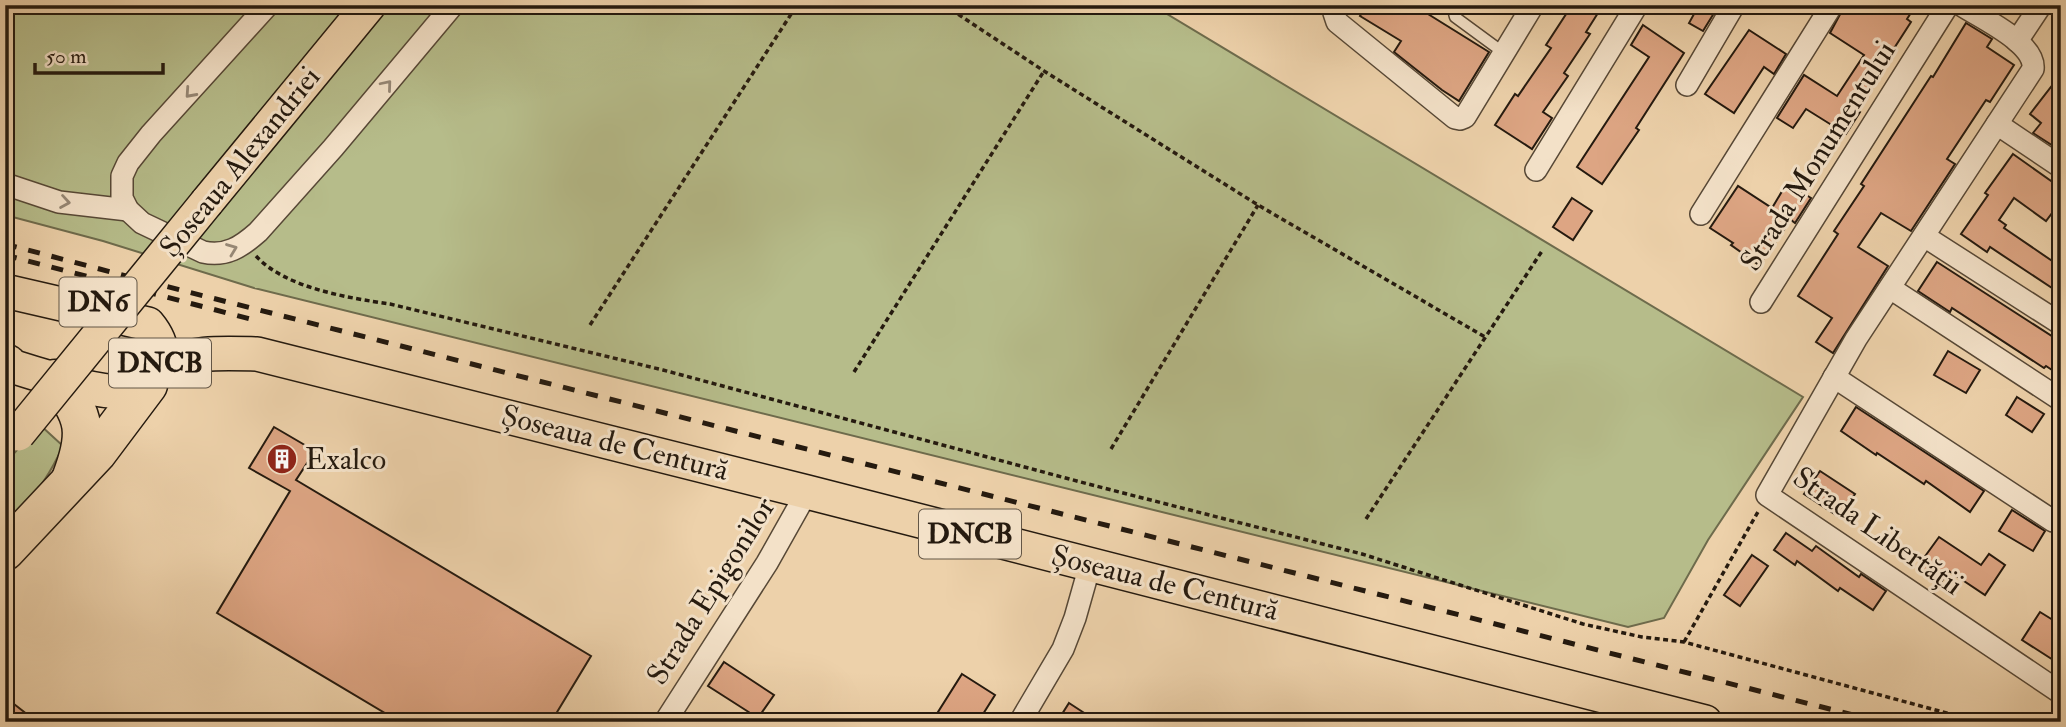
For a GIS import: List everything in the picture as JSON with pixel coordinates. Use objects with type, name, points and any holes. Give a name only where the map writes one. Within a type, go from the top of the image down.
[{"type":"highway","points":[[5,551],[97,453],[153,376]]},
{"type":"highway","points":[[55,379],[72,402],[82,426],[82,450],[70,481]]},
{"type":"main road","name":"Șoseaua Alexandriei","points":[[9,433],[199,196],[342,5]]},
{"type":"main road","name":"Șoseaua Alexandriei","points":[[199,196],[369,5]]},
{"type":"main road","name":"Șoseaua de Centură","points":[[11,295],[241,346],[257,354],[1705,722]]},
{"type":"main road","name":"DNCB","points":[[148,324],[157,334],[160,343],[161,355],[153,376]]},
{"type":"main road","name":"Șoseaua de Centură","points":[[6,364],[55,379],[111,391],[135,391],[181,358],[206,353],[257,354]]},
{"type":"street","points":[[268,5],[128,163],[122,176],[122,198],[128,210],[142,223],[204,252],[222,253],[245,244],[288,200],[453,5]]},
{"type":"street","points":[[1340,5],[1334,13],[1337,22],[1455,118],[1460,119],[1465,117],[1533,5]]},
{"type":"street","points":[[1536,170],[1637,5]]},
{"type":"street","points":[[1687,85],[1734,5]]},
{"type":"street","points":[[1701,214],[1832,5]]},
{"type":"street","name":"Strada Monumentului","points":[[1762,302],[1948,5]]},
{"type":"street","points":[[1961,5],[2017,41],[2041,5]]},
{"type":"street","name":"Strada Libertății","points":[[2017,41],[2034,61],[2033,69],[1834,377],[1767,495],[2061,693]]},
{"type":"street","points":[[1997,124],[2061,167]]},
{"type":"street","points":[[5,184],[59,202],[128,210]]},
{"type":"street","points":[[1924,236],[2061,324]]},
{"type":"street","points":[[1890,288],[2061,400]]},
{"type":"street","points":[[1834,377],[2053,521]]},
{"type":"street","name":"Strada Epigonilor","points":[[665,722],[767,563],[807,492]]},
{"type":"street","points":[[1020,722],[1063,649],[1090,565]]},
{"type":"lane","points":[[1452,5],[1455,17],[1504,53]]},
{"type":"path","points":[[590,325],[797,5]]},
{"type":"path","points":[[944,5],[1044,72],[1258,205],[1485,337]]},
{"type":"path","points":[[854,372],[1044,72]]},
{"type":"path","points":[[1111,449],[1258,205]]},
{"type":"path","points":[[245,244],[264,265],[286,278],[353,299],[390,304],[663,370],[1362,554],[1583,624],[1642,638],[1684,642],[1980,722]]},
{"type":"path","points":[[1366,519],[1542,251]]},
{"type":"path","points":[[1684,642],[1767,495]]},
{"type":"green space","points":[[5,5],[1152,5],[1803,397],[1708,540],[1664,618],[1628,627],[254,288],[103,241],[5,215]]},
{"type":"green space","points":[[39,424],[63,446],[35,494],[5,522],[5,464]]},
{"type":"building","points":[[1367,5],[1434,5],[1428,14],[1489,52],[1459,101],[1394,52],[1401,41],[1360,16]]},
{"type":"building","points":[[1572,5],[1603,5],[1586,32],[1590,34],[1564,73],[1568,76],[1543,112],[1552,118],[1532,149],[1495,125],[1551,48],[1546,45]]},
{"type":"building","points":[[1699,5],[1719,5],[1703,31],[1689,23]]},
{"type":"building","points":[[1845,5],[1916,5],[1907,19],[1911,22],[1855,109],[1860,112],[1846,134],[1806,109],[1793,128],[1777,118],[1804,75],[1837,96],[1864,55],[1830,33]]},
{"type":"building","points":[[1966,23],[1992,39],[1987,47],[2014,65],[1990,102],[1986,100],[1947,159],[1955,164],[1911,231],[1881,213],[1858,247],[1888,266],[1833,353],[1816,342],[1832,318],[1798,296],[1838,234],[1834,231],[1864,186],[1861,184]]},
{"type":"building","points":[[1643,25],[1684,53],[1636,128],[1639,130],[1602,184],[1577,167],[1649,57],[1631,45]]},
{"type":"building","points":[[1749,30],[1786,54],[1774,74],[1764,67],[1734,113],[1705,94]]},
{"type":"building","points":[[2061,74],[2061,151],[2033,133],[2041,123],[2030,114]]},
{"type":"building","points":[[2013,154],[2061,188],[2061,201],[2046,221],[2014,198],[1999,220],[2006,225],[2004,228],[2061,267],[2061,294],[1990,247],[1987,252],[1961,234],[1988,195],[1985,193]]},
{"type":"building","points":[[1787,183],[1811,198],[1795,223],[1791,220],[1759,265],[1710,228],[1738,186],[1772,208]]},
{"type":"building","points":[[1572,198],[1592,211],[1573,240],[1553,227]]},
{"type":"building","points":[[1937,262],[2061,342],[2061,376],[2046,366],[2044,368],[1952,308],[1950,312],[1918,291]]},
{"type":"building","points":[[1948,351],[1980,370],[1966,393],[1934,375]]},
{"type":"building","points":[[2017,397],[2044,414],[2032,432],[2006,415]]},
{"type":"building","points":[[1856,407],[1984,491],[1970,512],[1926,481],[1924,484],[1841,431]]},
{"type":"building","points":[[274,427],[315,451],[296,480],[591,656],[551,722],[400,722],[217,613],[290,491],[249,468]]},
{"type":"building","points":[[1820,471],[1855,494],[1839,517],[1804,494]]},
{"type":"building","points":[[2012,510],[2045,531],[2033,551],[1999,531]]},
{"type":"building","points":[[1786,533],[1812,551],[1816,546],[1859,577],[1861,574],[1886,591],[1873,610],[1840,588],[1838,591],[1797,561],[1795,565],[1774,550]]},
{"type":"building","points":[[1939,537],[1981,565],[1989,554],[2005,565],[1985,595],[1949,571],[1941,582],[1918,566]]},
{"type":"building","points":[[1752,555],[1768,566],[1740,606],[1724,595]]},
{"type":"building","points":[[2040,612],[2061,625],[2061,665],[2022,640]]},
{"type":"building","points":[[724,662],[774,695],[758,718],[708,686]]},
{"type":"building","points":[[962,674],[995,695],[978,722],[954,722],[938,712]]},
{"type":"building","points":[[5,697],[37,722],[5,722]]},
{"type":"building","points":[[1069,703],[1098,722],[1057,722]]},
{"type":"railway","points":[[5,244],[1881,722]]},
{"type":"railway","points":[[5,255],[258,321]]},
{"type":"place","name":"Exalco","points":[[282,459]]}]
